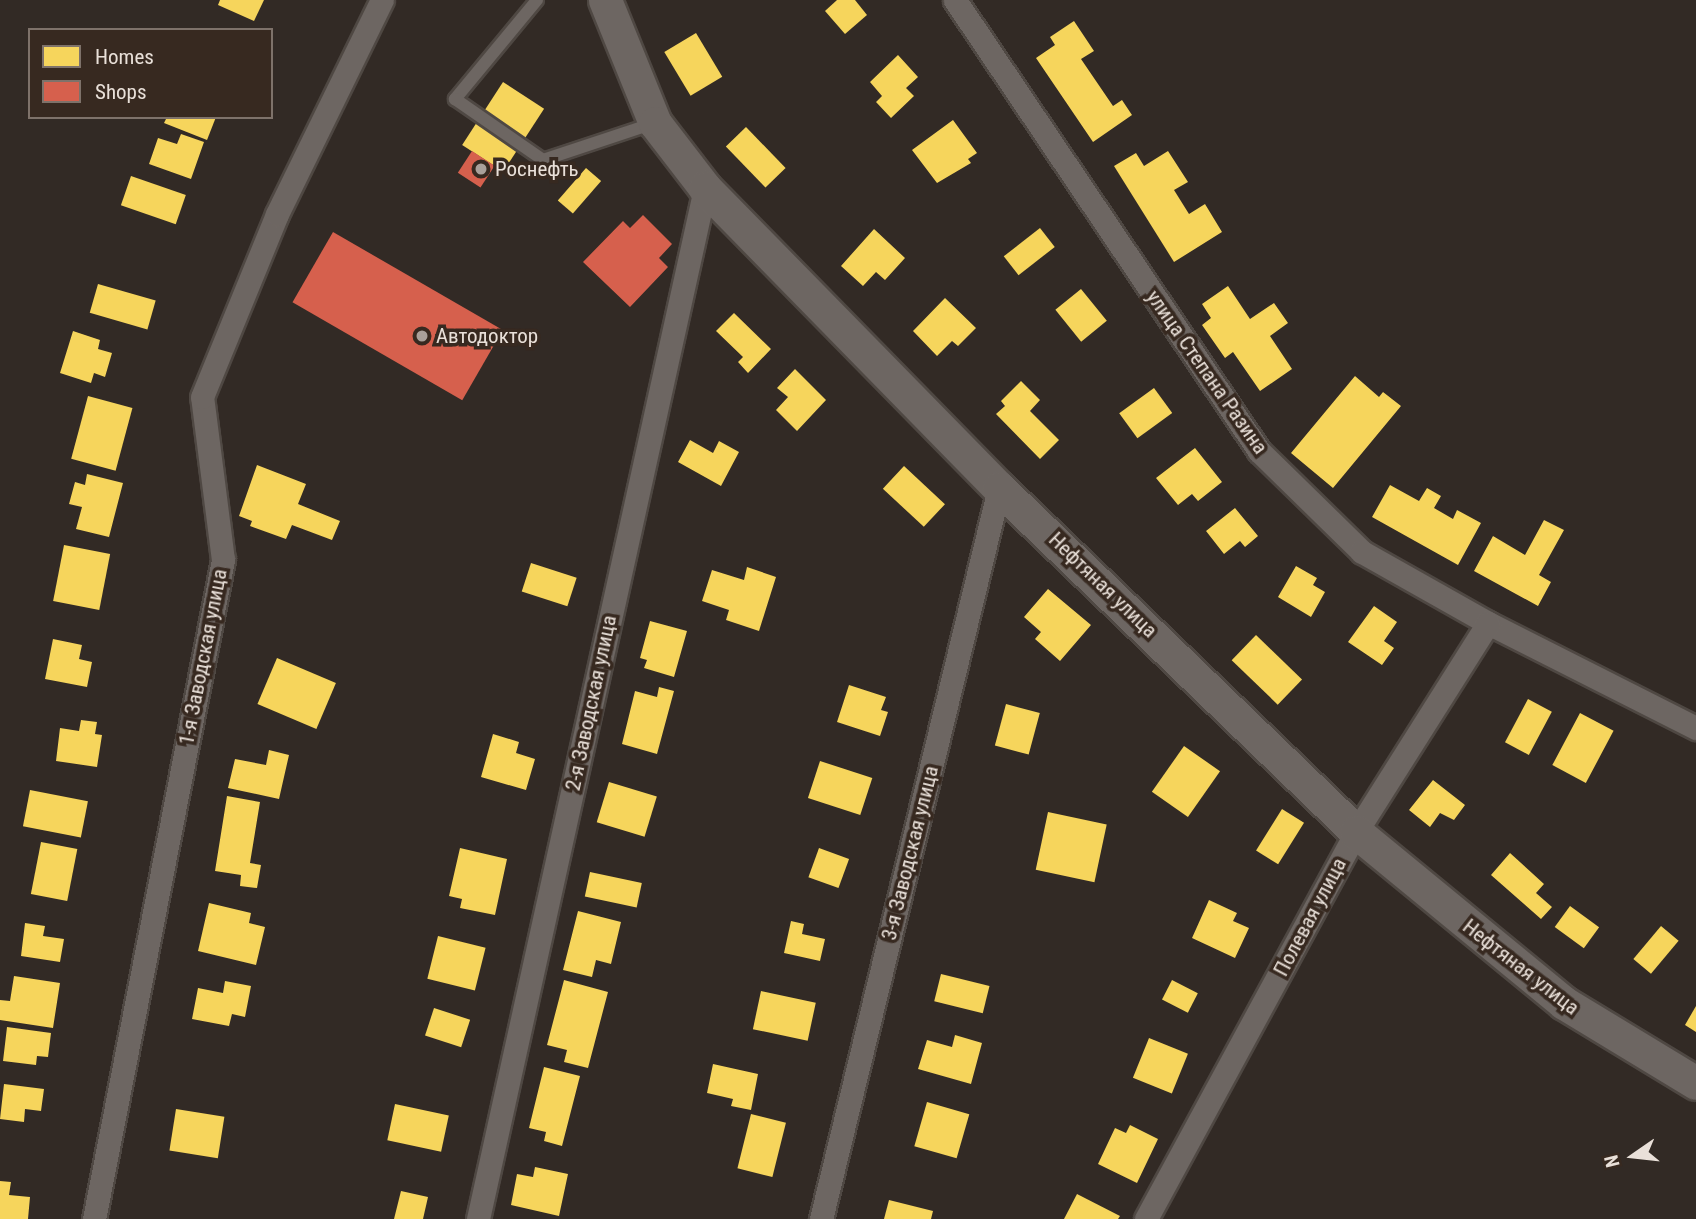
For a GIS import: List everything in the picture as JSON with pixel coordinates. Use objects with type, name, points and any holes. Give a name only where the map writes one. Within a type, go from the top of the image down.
[{"type":"main road","name":"Нефтяная улица","points":[[605,0],[655,123],[705,188],[999,488],[1356,832],[1564,1003],[1696,1083]]},
{"type":"street","name":"1-я Заводская улица","points":[[94,1219],[223,560],[202,397],[277,214],[382,0]]},
{"type":"street","name":"улица Степана Разина","points":[[955,0],[1259,450],[1362,552],[1488,623],[1696,728]]},
{"type":"street","name":"2-я Заводская улица","points":[[478,1219],[705,188]]},
{"type":"street","name":"3-я Заводская улица","points":[[821,1219],[999,488]]},
{"type":"street","name":"Полевая улица","points":[[1146,1219],[1356,832],[1488,623]]},
{"type":"lane","points":[[537,0],[455,99],[543,160],[655,123]]},
{"type":"building: Homes","points":[[220,0],[264,0],[254,21],[218,5]]},
{"type":"building: Homes","points":[[837,0],[855,0],[867,15],[845,34],[825,11]]},
{"type":"building: Homes","points":[[1074,21],[1094,51],[1081,59],[1113,106],[1122,100],[1132,115],[1093,142],[1036,58],[1055,45],[1050,37]]},
{"type":"building: Homes","points":[[696,33],[722,77],[691,96],[664,52]]},
{"type":"building: Homes","points":[[898,55],[918,77],[906,88],[914,96],[891,118],[876,102],[882,96],[870,82]]},
{"type":"building: Homes","points":[[503,82],[544,109],[503,172],[462,145]]},
{"type":"building: Homes","points":[[166,119],[215,119],[207,140],[164,123]]},
{"type":"building: Homes","points":[[953,120],[977,153],[968,159],[971,163],[937,183],[912,150]]},
{"type":"building: Homes","points":[[746,127],[786,168],[765,187],[726,146]]},
{"type":"building: Homes","points":[[181,134],[204,142],[191,179],[149,164],[158,138],[177,144]]},
{"type":"building: Homes","points":[[1168,151],[1188,182],[1174,190],[1189,214],[1205,204],[1222,232],[1174,262],[1114,166],[1136,153],[1144,166]]},
{"type":"building: Homes","points":[[586,168],[601,181],[573,214],[558,200]]},
{"type":"building: Homes","points":[[131,176],[186,195],[176,224],[121,205]]},
{"type":"building: Homes","points":[[1040,228],[1055,247],[1019,275],[1004,256]]},
{"type":"building: Homes","points":[[874,229],[905,258],[885,280],[876,272],[863,286],[841,266]]},
{"type":"building: Homes","points":[[98,284],[156,301],[147,329],[90,313]]},
{"type":"building: Homes","points":[[1228,286],[1250,319],[1274,303],[1288,323],[1270,336],[1292,369],[1260,391],[1233,352],[1225,358],[1202,325],[1211,318],[1202,304]]},
{"type":"building: Homes","points":[[1081,289],[1107,321],[1081,342],[1055,310]]},
{"type":"building: Homes","points":[[945,298],[976,328],[958,346],[952,341],[937,356],[913,331]]},
{"type":"building: Homes","points":[[734,313],[771,349],[748,373],[738,362],[743,357],[716,331]]},
{"type":"building: Homes","points":[[73,331],[100,340],[98,349],[112,353],[105,377],[94,373],[91,383],[60,373]]},
{"type":"building: Homes","points":[[795,369],[826,400],[797,431],[776,410],[788,397],[777,388]]},
{"type":"building: Homes","points":[[1355,376],[1379,397],[1383,392],[1401,406],[1333,488],[1291,453]]},
{"type":"building: Homes","points":[[1021,381],[1040,400],[1030,411],[1059,440],[1040,459],[996,414],[1005,406],[1001,401]]},
{"type":"building: Homes","points":[[1154,388],[1172,413],[1137,438],[1119,413]]},
{"type":"building: Homes","points":[[88,396],[132,408],[116,471],[71,459]]},
{"type":"building: Homes","points":[[690,440],[713,453],[719,441],[739,452],[721,486],[678,462]]},
{"type":"building: Homes","points":[[1195,448],[1222,482],[1198,501],[1192,494],[1178,505],[1156,478]]},
{"type":"building: Homes","points":[[257,465],[306,484],[298,504],[340,521],[332,540],[292,525],[286,539],[250,526],[252,521],[239,516]]},
{"type":"building: Homes","points":[[904,466],[945,504],[924,527],[883,489]]},
{"type":"building: Homes","points":[[87,474],[123,483],[109,537],[76,529],[82,507],[69,504],[75,482],[85,485]]},
{"type":"building: Homes","points":[[1390,485],[1419,501],[1427,488],[1441,496],[1434,508],[1453,519],[1457,510],[1481,523],[1458,565],[1372,517]]},
{"type":"building: Homes","points":[[1235,508],[1258,536],[1245,547],[1240,541],[1224,554],[1206,531]]},
{"type":"building: Homes","points":[[1544,520],[1564,530],[1539,575],[1551,582],[1538,606],[1474,571],[1493,536],[1525,555]]},
{"type":"building: Homes","points":[[64,545],[110,554],[99,610],[53,601]]},
{"type":"building: Homes","points":[[531,563],[577,578],[567,606],[522,592]]},
{"type":"building: Homes","points":[[1296,566],[1317,578],[1313,585],[1325,592],[1311,617],[1278,597]]},
{"type":"building: Homes","points":[[747,567],[776,577],[759,631],[726,620],[729,610],[702,601],[712,570],[744,580]]},
{"type":"building: Homes","points":[[1048,589],[1091,625],[1060,661],[1035,639],[1041,632],[1024,617]]},
{"type":"building: Homes","points":[[1374,606],[1397,622],[1384,641],[1394,648],[1382,665],[1348,642]]},
{"type":"building: Homes","points":[[650,621],[687,631],[674,677],[644,668],[647,660],[640,658]]},
{"type":"building: Homes","points":[[1256,635],[1302,679],[1278,705],[1232,660]]},
{"type":"building: Homes","points":[[53,639],[82,645],[79,659],[92,662],[87,687],[45,679]]},
{"type":"building: Homes","points":[[277,658],[336,683],[316,729],[257,704]]},
{"type":"building: Homes","points":[[849,685],[886,697],[881,710],[888,712],[880,736],[837,722]]},
{"type":"building: Homes","points":[[659,687],[674,691],[657,754],[622,744],[635,691],[657,697]]},
{"type":"building: Homes","points":[[1528,699],[1552,712],[1529,755],[1505,742]]},
{"type":"building: Homes","points":[[1006,704],[1040,713],[1029,755],[995,746]]},
{"type":"building: Homes","points":[[1580,713],[1614,731],[1586,783],[1552,765]]},
{"type":"building: Homes","points":[[81,720],[97,722],[95,734],[102,735],[97,767],[56,761],[60,728],[79,731]]},
{"type":"building: Homes","points":[[493,734],[519,742],[516,753],[535,759],[526,790],[481,777]]},
{"type":"building: Homes","points":[[1184,746],[1220,771],[1188,817],[1152,792]]},
{"type":"building: Homes","points":[[269,750],[289,755],[279,799],[228,788],[235,759],[266,765]]},
{"type":"building: Homes","points":[[820,761],[872,778],[860,815],[808,798]]},
{"type":"building: Homes","points":[[1433,780],[1465,805],[1454,820],[1440,813],[1430,827],[1409,810]]},
{"type":"building: Homes","points":[[609,782],[657,797],[645,837],[597,822]]},
{"type":"building: Homes","points":[[30,790],[88,801],[81,838],[23,826]]},
{"type":"building: Homes","points":[[227,796],[260,802],[250,863],[261,865],[257,888],[240,886],[241,875],[215,871]]},
{"type":"building: Homes","points":[[1282,809],[1304,823],[1278,864],[1256,851]]},
{"type":"building: Homes","points":[[1048,812],[1107,824],[1094,882],[1036,870]]},
{"type":"building: Homes","points":[[41,842],[77,849],[67,901],[31,894]]},
{"type":"building: Homes","points":[[460,848],[507,859],[495,915],[460,908],[462,899],[449,896]]},
{"type":"building: Homes","points":[[819,848],[849,859],[838,888],[808,877]]},
{"type":"building: Homes","points":[[1510,853],[1544,884],[1536,893],[1552,907],[1541,919],[1491,875]]},
{"type":"building: Homes","points":[[590,872],[642,883],[637,907],[585,896]]},
{"type":"building: Homes","points":[[1209,900],[1237,913],[1233,921],[1249,928],[1235,958],[1192,938]]},
{"type":"building: Homes","points":[[209,903],[251,913],[249,923],[265,927],[256,965],[198,951]]},
{"type":"building: Homes","points":[[1570,906],[1599,927],[1584,948],[1555,927]]},
{"type":"building: Homes","points":[[578,911],[621,922],[611,964],[596,960],[592,977],[563,970]]},
{"type":"building: Homes","points":[[791,921],[804,924],[802,934],[825,939],[820,961],[784,953]]},
{"type":"building: Homes","points":[[25,923],[45,926],[43,936],[64,939],[60,962],[21,956]]},
{"type":"building: Homes","points":[[1661,926],[1679,941],[1651,974],[1633,959]]},
{"type":"building: Homes","points":[[438,936],[486,948],[475,991],[427,979]]},
{"type":"building: Homes","points":[[941,974],[990,986],[983,1013],[934,1001]]},
{"type":"building: Homes","points":[[14,976],[60,983],[53,1028],[0,1020],[0,1000],[10,1001]]},
{"type":"building: Homes","points":[[564,980],[608,992],[588,1068],[564,1062],[567,1050],[547,1045]]},
{"type":"building: Homes","points":[[1172,980],[1198,993],[1188,1013],[1162,1000]]},
{"type":"building: Homes","points":[[225,981],[251,986],[245,1017],[232,1014],[229,1026],[192,1019],[198,988],[223,993]]},
{"type":"building: Homes","points":[[761,991],[816,1003],[808,1041],[753,1029]]},
{"type":"building: Homes","points":[[1696,1006],[1696,1032],[1685,1025]]},
{"type":"building: Homes","points":[[434,1008],[470,1020],[461,1047],[425,1036]]},
{"type":"building: Homes","points":[[7,1027],[51,1033],[48,1057],[37,1056],[36,1065],[3,1061]]},
{"type":"building: Homes","points":[[955,1035],[982,1043],[971,1084],[918,1069],[927,1040],[952,1047]]},
{"type":"building: Homes","points":[[1149,1038],[1188,1054],[1172,1094],[1133,1078]]},
{"type":"building: Homes","points":[[713,1064],[758,1074],[751,1110],[731,1106],[733,1099],[707,1093]]},
{"type":"building: Homes","points":[[544,1067],[580,1076],[562,1146],[544,1141],[546,1132],[529,1128]]},
{"type":"building: Homes","points":[[4,1084],[44,1089],[41,1111],[25,1109],[24,1122],[0,1119]]},
{"type":"building: Homes","points":[[927,1102],[969,1114],[957,1158],[914,1146]]},
{"type":"building: Homes","points":[[395,1104],[449,1115],[441,1152],[387,1140]]},
{"type":"building: Homes","points":[[176,1109],[224,1117],[218,1158],[169,1150]]},
{"type":"building: Homes","points":[[751,1114],[786,1123],[772,1177],[737,1168]]},
{"type":"building: Homes","points":[[1130,1125],[1158,1139],[1137,1183],[1098,1164],[1115,1128],[1126,1133]]},
{"type":"building: Homes","points":[[535,1167],[568,1174],[559,1216],[511,1205],[517,1174],[533,1177]]},
{"type":"building: Homes","points":[[0,1181],[11,1182],[9,1195],[30,1197],[28,1219],[0,1219]]},
{"type":"building: Homes","points":[[401,1191],[428,1197],[423,1219],[394,1219]]},
{"type":"building: Homes","points":[[1077,1194],[1120,1216],[1118,1219],[1064,1219]]},
{"type":"building: Homes","points":[[889,1200],[933,1211],[931,1219],[884,1219]]},
{"type":"building: Shops","points":[[472,151],[495,166],[480,188],[458,173]]},
{"type":"building: Shops","points":[[643,215],[672,244],[659,258],[668,267],[630,307],[583,262],[623,221],[630,228]]},
{"type":"building: Shops","points":[[333,232],[503,330],[462,400],[292,302]]},
{"type":"place","name":"Роснефть","points":[[481,169]]},
{"type":"place","name":"Автодоктор","points":[[422,336]]}]
